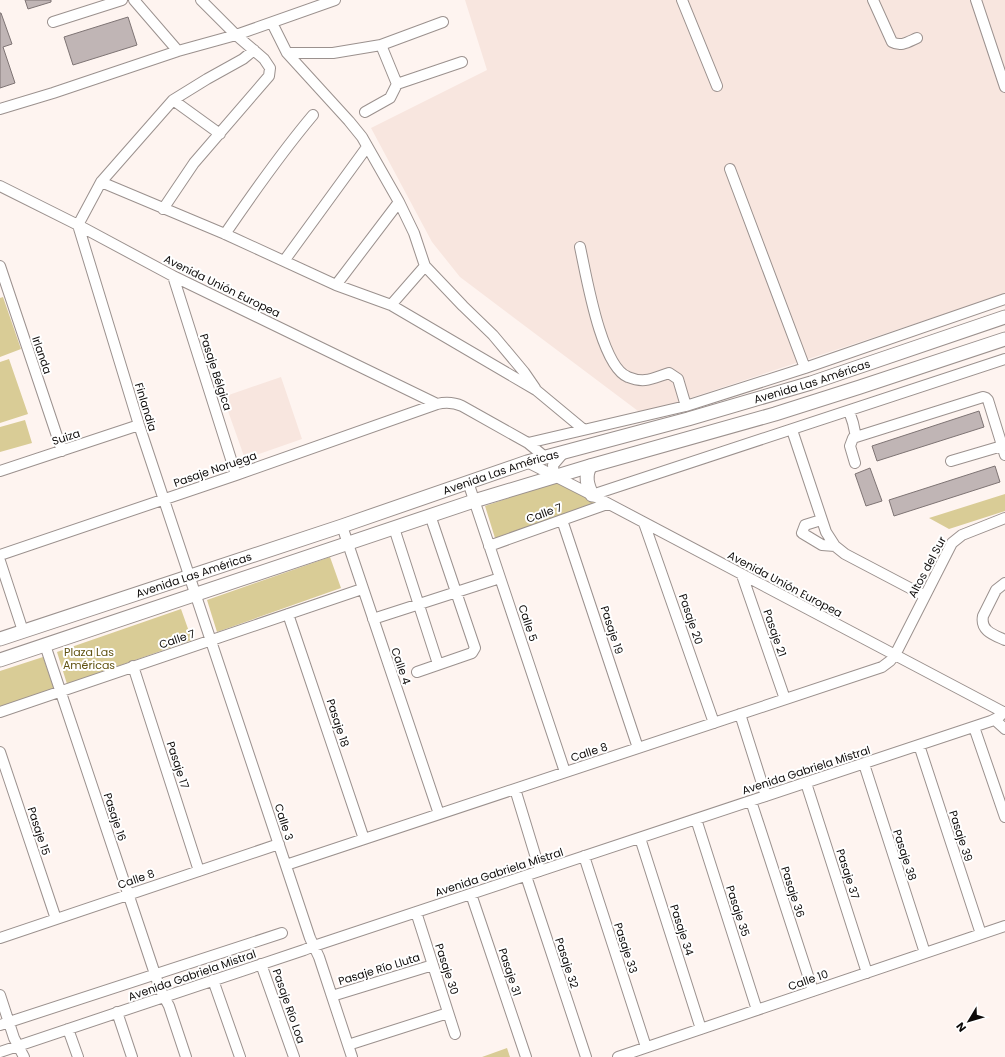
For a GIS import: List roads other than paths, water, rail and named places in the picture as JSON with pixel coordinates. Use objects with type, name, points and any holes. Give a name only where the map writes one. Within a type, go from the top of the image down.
[{"type":"main road","name":"Avenida Las Américas","points":[[0,639],[342,526],[527,462],[688,419],[804,385],[1005,318]]},
{"type":"main road","name":"Avenida Las Américas","points":[[0,660],[430,515],[554,476],[775,414],[1005,339]]},
{"type":"main road","points":[[590,466],[587,472],[586,480],[592,495]]},
{"type":"street","points":[[53,22],[122,0]]},
{"type":"street","points":[[134,0],[178,51]]},
{"type":"street","points":[[164,209],[194,163],[269,76],[270,68],[264,59],[236,35],[201,0]]},
{"type":"street","points":[[0,109],[53,93],[178,51],[236,35],[336,0]]},
{"type":"street","points":[[682,0],[717,86]]},
{"type":"street","points":[[873,0],[892,42],[897,45],[917,38]]},
{"type":"street","points":[[976,0],[1005,87]]},
{"type":"street","points":[[287,53],[333,53],[381,45],[443,22]]},
{"type":"street","points":[[272,23],[287,53],[362,137],[399,202],[414,233],[425,266],[493,335],[524,372],[536,390]]},
{"type":"street","points":[[381,45],[397,84]]},
{"type":"street","points":[[78,225],[101,182],[173,100],[243,59],[254,50]]},
{"type":"street","points":[[365,112],[390,98],[397,84],[462,62]]},
{"type":"street","points":[[173,100],[220,134]]},
{"type":"street","points":[[225,234],[257,186],[313,115]]},
{"type":"street","points":[[284,261],[367,147]]},
{"type":"street","points":[[730,169],[805,368]]},
{"type":"street","points":[[101,182],[225,234],[336,284],[391,305],[536,390],[583,429]]},
{"type":"street","name":"Avenida Unión Europea","points":[[0,186],[78,225],[173,276],[436,404]]},
{"type":"street","points":[[336,284],[399,202]]},
{"type":"street","name":"Finlandia","points":[[78,225],[139,425],[196,594]]},
{"type":"street","points":[[580,247],[601,336],[615,366],[626,377],[645,381],[669,373],[678,379],[686,406]]},
{"type":"street","name":"Irlanda","points":[[0,266],[3,285],[62,451]]},
{"type":"street","points":[[391,305],[425,266]]},
{"type":"street","name":"Pasaje Bélgica","points":[[173,276],[236,475]]},
{"type":"street","points":[[528,443],[686,406],[805,368],[1005,299]]},
{"type":"street","points":[[592,495],[1005,359]]},
{"type":"street","points":[[855,463],[850,446],[853,438],[983,396],[988,400],[1003,451],[951,461]]},
{"type":"street","points":[[436,404],[455,403],[528,443],[545,457]]},
{"type":"street","name":"Pasaje Noruega","points":[[0,555],[236,475],[436,404]]},
{"type":"street","points":[[848,411],[853,423],[856,437]]},
{"type":"street","name":"Suiza","points":[[0,471],[139,425]]},
{"type":"street","points":[[792,430],[821,520],[826,532],[835,546],[845,554],[925,596]]},
{"type":"street","points":[[554,476],[553,465],[564,452]]},
{"type":"street","name":"Avenida Unión Europea","points":[[527,462],[1004,713]]},
{"type":"street","name":"Calle 5","points":[[468,482],[565,772]]},
{"type":"street","name":"Calle 7","points":[[489,546],[607,504]]},
{"type":"street","points":[[417,672],[472,653],[476,648],[430,515]]},
{"type":"street","name":"Altos del Sur","points":[[894,655],[955,540],[962,535],[1005,518]]},
{"type":"street","name":"Pasaje 19","points":[[562,520],[638,748]]},
{"type":"street","points":[[821,520],[805,525],[802,534],[822,545],[835,546]]},
{"type":"street","name":"Pasaje 20","points":[[644,523],[714,723]]},
{"type":"street","name":"Calle 4","points":[[342,526],[439,814]]},
{"type":"street","points":[[394,528],[438,664]]},
{"type":"street","points":[[0,561],[23,631]]},
{"type":"street","name":"Pasaje 21","points":[[742,575],[785,699]]},
{"type":"street","points":[[373,620],[500,578]]},
{"type":"street","points":[[1005,584],[996,590],[982,620],[984,628],[1005,640]]},
{"type":"street","name":"Calle 7","points":[[0,712],[362,588]]},
{"type":"street","name":"Calle 3","points":[[196,594],[286,865],[319,957],[352,1057]]},
{"type":"street","name":"Pasaje 18","points":[[288,614],[364,839]]},
{"type":"street","name":"Pasaje 16","points":[[45,645],[155,975],[169,1006],[186,1057]]},
{"type":"street","name":"Calle 8","points":[[286,865],[882,667],[890,661],[894,655]]},
{"type":"street","name":"Pasaje 17","points":[[133,666],[199,870]]},
{"type":"street","name":"Avenida Gabriela Mistral","points":[[0,1052],[164,996],[995,720],[1004,713]]},
{"type":"street","points":[[740,714],[766,796]]},
{"type":"street","points":[[995,720],[1005,729]]},
{"type":"street","points":[[974,727],[1005,817]]},
{"type":"street","name":"Pasaje 39","points":[[919,745],[981,934]]},
{"type":"street","name":"Pasaje 15","points":[[0,752],[56,919]]},
{"type":"street","name":"Pasaje 38","points":[[864,764],[924,953]]},
{"type":"street","name":"Pasaje 37","points":[[806,783],[867,973]]},
{"type":"street","points":[[515,789],[540,871]]},
{"type":"street","name":"Pasaje 36","points":[[751,801],[813,991]]},
{"type":"street","name":"Pasaje 35","points":[[696,819],[757,1010]]},
{"type":"street","name":"Pasaje 34","points":[[640,838],[701,1029]]},
{"type":"street","name":"Calle 8","points":[[0,938],[279,844]]},
{"type":"street","name":"Pasaje 33","points":[[584,856],[646,1048]]},
{"type":"street","name":"Pasaje 32","points":[[526,876],[586,1057]]},
{"type":"street","name":"Pasaje 31","points":[[471,894],[526,1057]]},
{"type":"street","name":"Pasaje 30","points":[[416,912],[455,1034]]},
{"type":"street","name":"Calle 10","points":[[618,1057],[1005,926]]},
{"type":"street","points":[[4,1024],[282,933]]},
{"type":"street","name":"Pasaje Río Loa","points":[[261,964],[294,1057]]},
{"type":"street","name":"Pasaje Río Lluta","points":[[332,996],[433,965]]},
{"type":"street","points":[[213,980],[240,1057]]},
{"type":"street","points":[[0,995],[4,1024],[24,1057]]},
{"type":"street","points":[[117,1012],[132,1057]]},
{"type":"street","points":[[348,1045],[448,1013]]},
{"type":"street","points":[[68,1029],[78,1057]]},
{"type":"park label","name":"Plaza Las Américas","points":[[89,658]]}]
